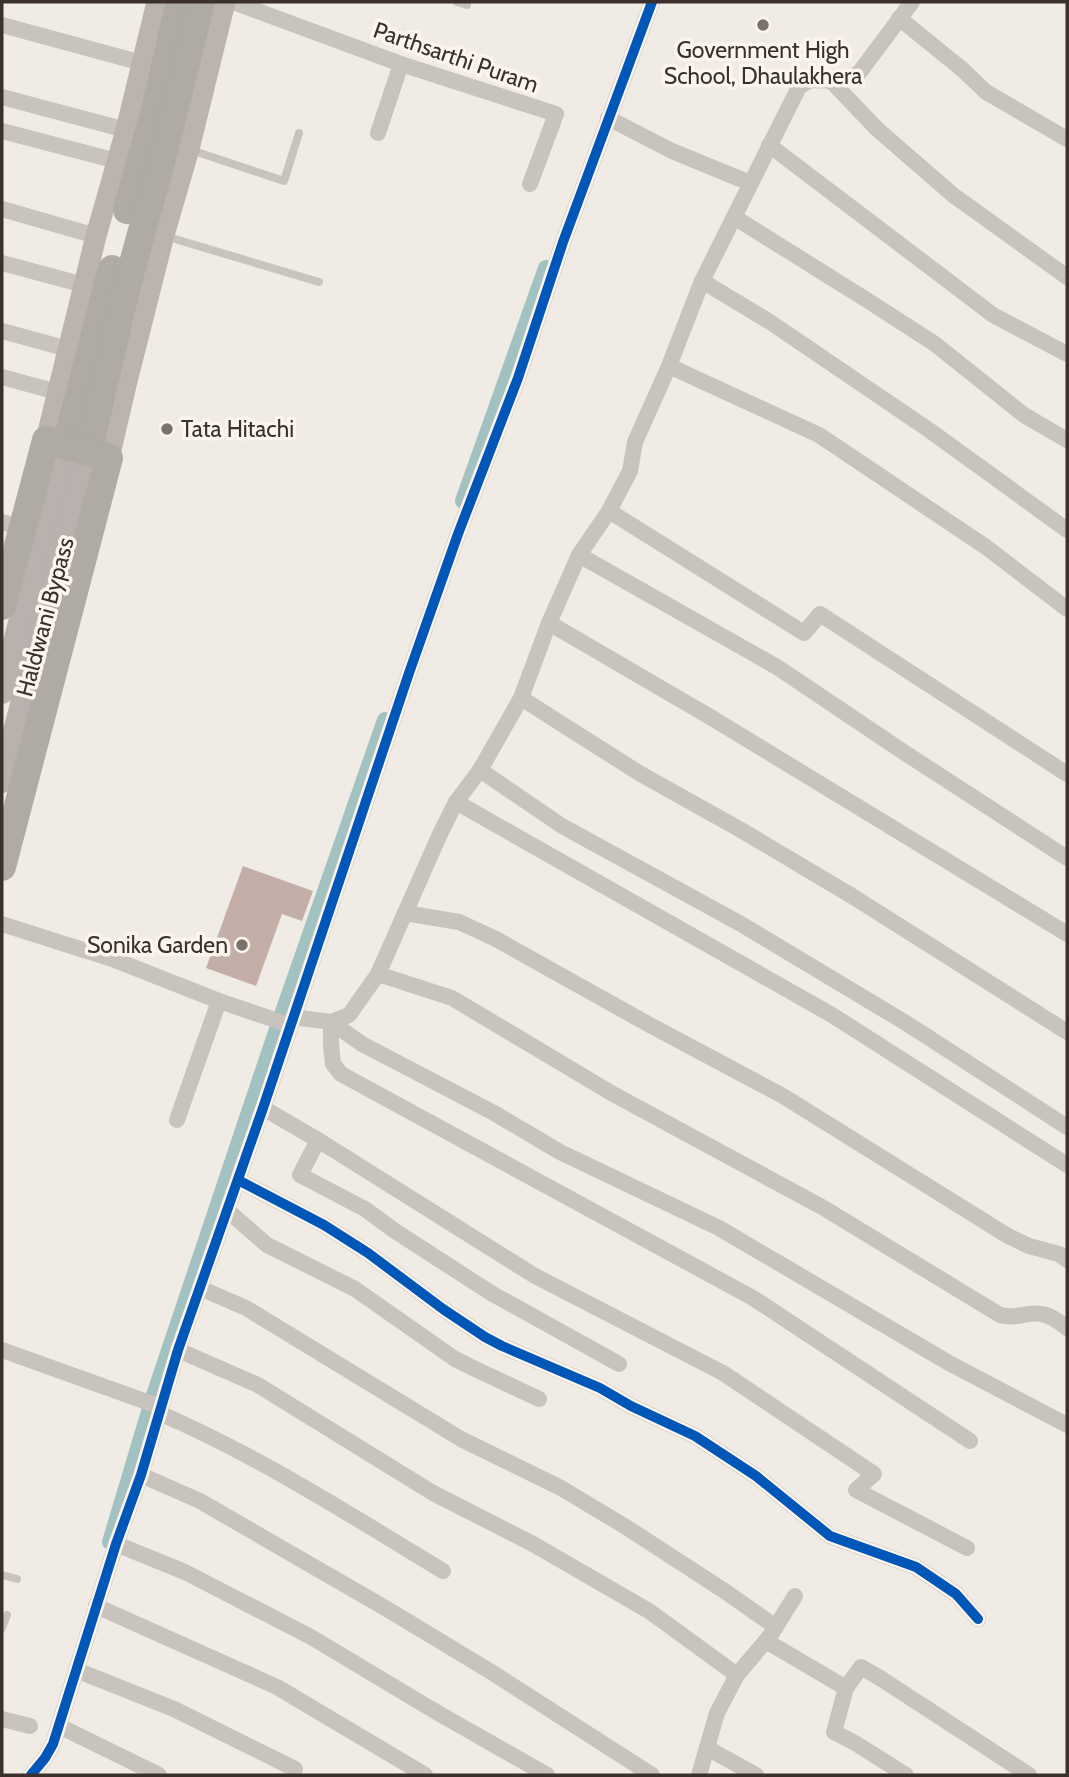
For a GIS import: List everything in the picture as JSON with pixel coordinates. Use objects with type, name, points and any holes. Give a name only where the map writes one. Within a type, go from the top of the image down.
[{"type":"highway","points":[[2,867],[22,785],[77,449],[180,2]]},
{"type":"highway","points":[[2,606],[12,525],[77,449],[126,289],[201,2]]},
{"type":"main road","name":"Haldwani Bypass","points":[[2,692],[77,449]]},
{"type":"main road","name":"Haldwani Bypass","points":[[2,781],[77,449]]},
{"type":"street","points":[[77,449],[57,392],[157,2]]},
{"type":"street","points":[[77,449],[127,381],[225,2]]},
{"type":"street","name":"Parthsarthi Puram","points":[[233,2],[401,64],[556,114],[530,184]]},
{"type":"street","points":[[31,1775],[53,1744],[116,1544],[141,1475],[156,1407],[263,1108],[286,1021],[458,534],[518,378],[563,242],[652,2]]},
{"type":"street","points":[[2,924],[115,960],[219,1001],[286,1021],[331,1022],[349,1015],[378,974],[456,802],[480,770],[520,698],[579,555],[609,511],[630,471],[635,442],[669,366],[702,281],[799,87],[810,80],[832,82],[859,73],[912,2]]},
{"type":"street","points":[[899,18],[986,92],[1067,139]]},
{"type":"street","points":[[2,25],[142,63]]},
{"type":"street","points":[[378,133],[401,64]]},
{"type":"street","points":[[832,82],[877,129],[953,195],[1067,277]]},
{"type":"street","points":[[2,97],[125,130]]},
{"type":"street","points":[[608,118],[672,151],[750,183]]},
{"type":"street","points":[[2,131],[117,161]]},
{"type":"street","points":[[769,145],[993,315],[1067,354]]},
{"type":"street","points":[[2,209],[96,236]]},
{"type":"street","points":[[734,217],[935,344],[1024,415],[1067,440]]},
{"type":"street","points":[[2,263],[84,285]]},
{"type":"street","points":[[702,281],[770,322],[918,423],[1067,530]]},
{"type":"street","points":[[2,331],[68,349]]},
{"type":"street","points":[[669,366],[819,435],[986,547],[1067,609]]},
{"type":"street","points":[[2,377],[57,392]]},
{"type":"street","points":[[609,511],[804,633],[820,614],[1067,774]]},
{"type":"street","points":[[579,555],[777,667],[1067,858]]},
{"type":"street","points":[[549,624],[712,718],[1067,934]]},
{"type":"street","points":[[520,698],[639,773],[852,896],[1067,1032]]},
{"type":"street","points":[[480,770],[562,826],[741,924],[906,1023],[1067,1127]]},
{"type":"street","points":[[456,802],[832,1015],[1067,1165]]},
{"type":"street","points":[[405,914],[459,922],[494,938],[783,1096],[1008,1236],[1029,1246],[1059,1254],[1067,1260]]},
{"type":"street","points":[[378,974],[452,998],[613,1094],[822,1207],[1000,1315],[1009,1318],[1043,1314],[1067,1328]]},
{"type":"street","points":[[177,1120],[219,1001]]},
{"type":"street","points":[[331,1022],[362,1044],[494,1113],[560,1152],[719,1228],[949,1363],[1067,1425]]},
{"type":"street","points":[[331,1022],[333,1064],[341,1074],[753,1298],[970,1441]]},
{"type":"street","points":[[263,1108],[535,1276],[723,1373],[874,1474],[856,1490],[967,1548]]},
{"type":"street","points":[[318,1140],[300,1175],[365,1209],[491,1293],[619,1364]]},
{"type":"street","points":[[238,1180],[324,1225],[368,1253],[485,1337],[600,1388],[705,1442],[763,1482],[830,1536],[916,1567],[956,1594],[978,1619]]},
{"type":"street","points":[[228,1211],[267,1245],[343,1282],[463,1363],[539,1399]]},
{"type":"street","points":[[200,1288],[246,1308],[461,1439],[594,1507],[776,1627]]},
{"type":"street","points":[[178,1349],[258,1385],[433,1493],[533,1544],[649,1611],[737,1675]]},
{"type":"street","points":[[2,1350],[156,1407],[312,1492],[443,1571]]},
{"type":"street","points":[[141,1475],[200,1501],[387,1609],[652,1775]]},
{"type":"street","points":[[116,1544],[185,1573],[310,1637],[547,1775]]},
{"type":"street","points":[[699,1775],[717,1713],[737,1675],[766,1641],[795,1596]]},
{"type":"street","points":[[96,1606],[277,1686],[425,1775]]},
{"type":"street","points":[[766,1641],[846,1688]]},
{"type":"street","points":[[906,1775],[855,1742],[834,1732],[846,1688],[861,1667],[1030,1775]]},
{"type":"street","points":[[76,1670],[174,1709],[295,1769]]},
{"type":"street","points":[[2,1719],[30,1726]]},
{"type":"street","points":[[59,1726],[159,1775]]},
{"type":"street","points":[[707,1748],[756,1775]]},
{"type":"lane","points":[[457,2],[467,5]]},
{"type":"lane","points":[[188,149],[284,181],[299,133]]},
{"type":"lane","points":[[164,235],[319,282]]},
{"type":"lane","points":[[2,1574],[17,1579]]},
{"type":"lane","points":[[2,1628],[7,1615]]},
{"type":"building","name":"Sonika Garden","points":[[243,866],[313,891],[302,921],[282,914],[256,986],[206,968]]},
{"type":"waterway","points":[[463,501],[546,268]]},
{"type":"waterway","points":[[110,1542],[154,1395],[278,1026],[385,720]]},
{"type":"cycle path","points":[[31,1775],[53,1744],[116,1544],[141,1475],[178,1350],[263,1108],[409,673],[652,2]]},
{"type":"cycle path","points":[[238,1180],[324,1225],[368,1253],[485,1337],[600,1388],[695,1436],[756,1476],[830,1536],[916,1567],[956,1594],[978,1619]]},
{"type":"place","name":"Government High School, Dhaulakhera","points":[[763,25]]},
{"type":"place","name":"Tata Hitachi","points":[[167,429]]},
{"type":"place","name":"Sonika Garden","points":[[242,945]]}]
